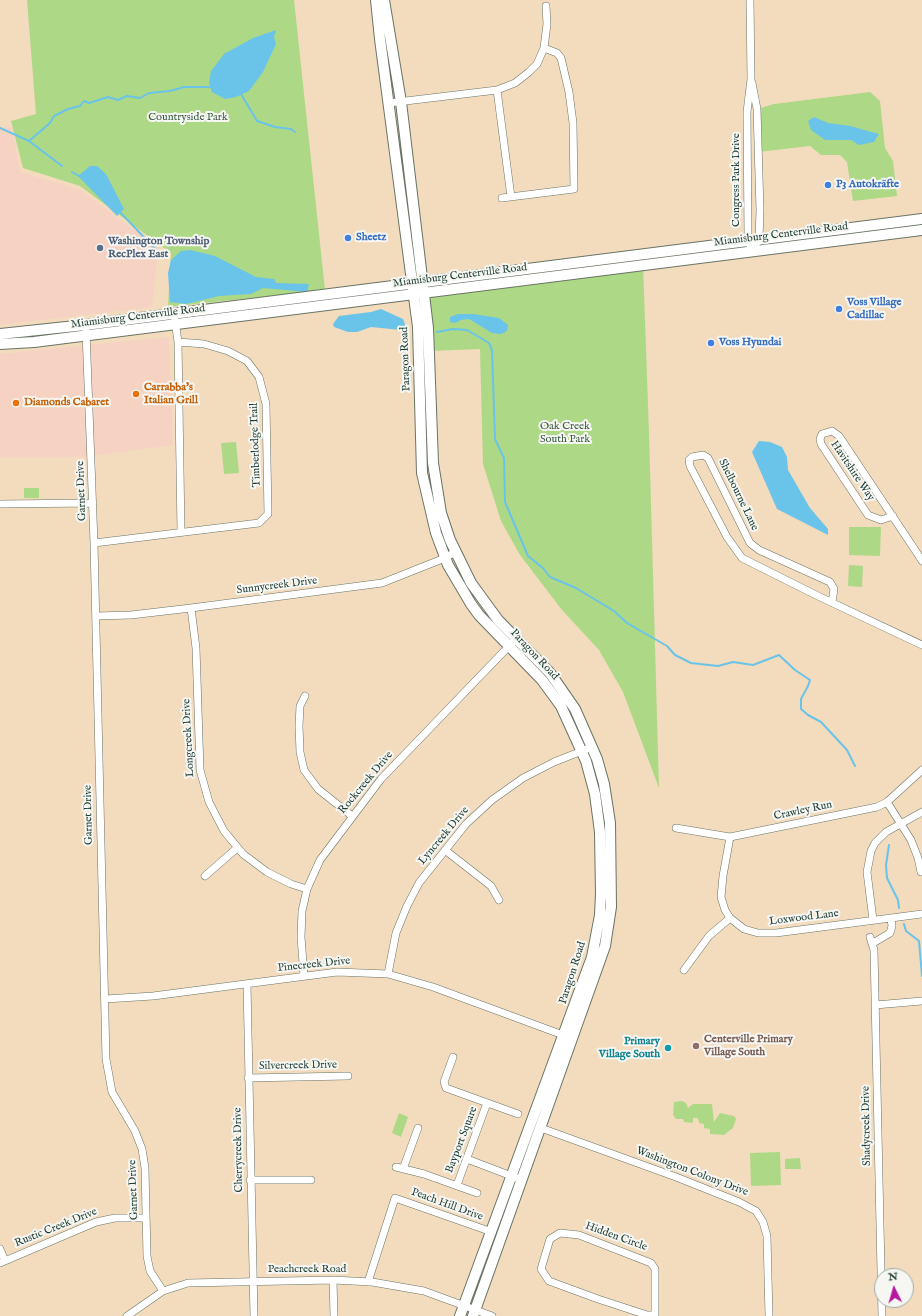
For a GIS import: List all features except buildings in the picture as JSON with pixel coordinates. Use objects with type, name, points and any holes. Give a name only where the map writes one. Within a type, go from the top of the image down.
[{"type":"street","name":"Paragon Road","points":[[376,0],[418,327],[422,473],[436,533],[445,558],[471,604],[553,694],[570,724],[582,751],[595,794],[598,812],[601,894],[600,915],[592,957],[460,1316]]},
{"type":"street","name":"Paragon Road","points":[[384,0],[401,102],[430,344],[432,463],[441,513],[455,552],[471,583],[498,620],[550,673],[576,709],[592,747],[604,784],[610,823],[612,886],[606,946],[474,1313]]},
{"type":"street","name":"Congress Park Drive","points":[[750,0],[752,79],[757,109],[760,210],[753,244]]},
{"type":"street","points":[[390,103],[497,90],[515,83],[537,64],[544,48],[547,24],[546,6]]},
{"type":"street","points":[[381,48],[392,46]]},
{"type":"street","points":[[502,198],[574,189],[573,123],[563,65],[559,55],[544,48]]},
{"type":"street","name":"Congress Park Drive","points":[[752,79],[747,112],[753,244]]},
{"type":"street","points":[[497,90],[511,197]]},
{"type":"street","name":"Miamisburg Centerville Road","points":[[861,232],[922,219]]},
{"type":"street","name":"Miamisburg Centerville Road","points":[[0,334],[176,324],[285,311],[556,265],[861,232],[922,230]]},
{"type":"street","name":"Miamisburg Centerville Road","points":[[423,287],[557,275],[753,244]]},
{"type":"street","points":[[556,265],[557,275]]},
{"type":"street","name":"Miamisburg Centerville Road","points":[[0,344],[86,330],[174,313],[284,300],[412,289]]},
{"type":"street","points":[[284,300],[285,311]]},
{"type":"street","points":[[174,313],[178,342],[181,532]]},
{"type":"street","name":"Garnet Drive","points":[[86,330],[93,503],[104,999],[107,1070],[112,1092],[134,1131],[142,1149],[145,1168],[148,1263],[163,1292]]},
{"type":"street","name":"Timberlodge Trail","points":[[94,543],[259,523],[266,518],[269,511],[266,404],[259,377],[247,361],[228,351],[204,344],[178,342]]},
{"type":"street","name":"Havitshire Way","points":[[893,516],[881,520],[868,515],[821,444],[820,439],[822,434],[832,431],[839,436],[893,516],[922,561]]},
{"type":"street","name":"Shelbourne Lane","points":[[832,602],[834,589],[830,582],[759,550],[750,543],[708,458],[703,455],[692,457],[689,460],[690,466],[727,537],[737,552],[749,562],[832,602],[922,644]]},
{"type":"street","points":[[0,504],[93,503]]},
{"type":"street","name":"Sunnycreek Drive","points":[[96,616],[131,615],[382,583],[445,558],[455,552]]},
{"type":"street","name":"Longcreek Drive","points":[[191,608],[196,648],[199,757],[203,782],[216,817],[224,831],[237,848],[267,872],[291,884],[308,889]]},
{"type":"street","name":"Rockcreek Drive","points":[[304,976],[301,924],[308,889],[320,860],[381,779],[508,646],[517,639]]},
{"type":"street","points":[[305,696],[300,706],[299,726],[300,752],[304,770],[318,790],[352,816]]},
{"type":"street","name":"Lyncreek Drive","points":[[388,974],[396,933],[407,906],[419,883],[472,819],[509,788],[542,768],[592,747]]},
{"type":"street","name":"Crawley Run","points":[[676,828],[730,837],[877,807],[887,802],[922,770]]},
{"type":"street","points":[[887,802],[915,848],[921,872]]},
{"type":"street","points":[[873,920],[867,872],[868,858],[880,837],[922,812]]},
{"type":"street","points":[[684,970],[709,936],[730,918],[723,904],[721,889],[730,837]]},
{"type":"street","points":[[205,876],[237,848]]},
{"type":"street","points":[[445,850],[491,886],[499,900]]},
{"type":"street","name":"Loxwood Lane","points":[[730,918],[744,929],[767,934],[922,914]]},
{"type":"street","name":"Shadycreek Drive","points":[[882,1316],[875,1005],[871,940],[890,933],[892,926],[891,918]]},
{"type":"street","name":"Pinecreek Drive","points":[[104,999],[129,998],[304,976],[353,972],[388,974],[433,987],[564,1035]]},
{"type":"street","name":"Cherrycreek Drive","points":[[247,984],[254,1316]]},
{"type":"street","points":[[875,1005],[922,1001]]},
{"type":"street","points":[[453,1057],[444,1082],[446,1088],[518,1114]]},
{"type":"street","name":"Silvercreek Drive","points":[[248,1078],[348,1076]]},
{"type":"street","name":"Bayport Square","points":[[457,1185],[487,1103]]},
{"type":"street","points":[[404,1169],[418,1128]]},
{"type":"street","name":"Washington Colony Drive","points":[[541,1128],[676,1177],[743,1204],[756,1211],[763,1222],[767,1236],[769,1316]]},
{"type":"street","points":[[467,1159],[522,1180]]},
{"type":"street","points":[[396,1167],[424,1174],[477,1193]]},
{"type":"street","points":[[250,1180],[311,1180]]},
{"type":"street","name":"Peach Hill Drive","points":[[368,1282],[395,1198],[492,1232]]},
{"type":"street","name":"Rustic Creek Drive","points":[[3,1262],[96,1222],[115,1218],[146,1218]]},
{"type":"street","name":"Hidden Circle","points":[[560,1233],[572,1234],[651,1263],[655,1269],[651,1316],[551,1282],[546,1278],[541,1269],[550,1240],[560,1233]]},
{"type":"street","points":[[0,1249],[3,1262]]},
{"type":"street","points":[[333,1280],[334,1316]]},
{"type":"street","name":"Peachcreek Road","points":[[131,1315],[163,1292],[188,1283],[333,1280],[368,1282],[424,1292],[464,1306],[474,1313],[492,1316]]},
{"type":"shaded area","points":[[0,127],[12,127],[20,172],[80,190],[158,248],[152,307],[0,325]]},
{"type":"shaded area","points":[[169,337],[173,445],[81,457],[0,457],[0,354]]},
{"type":"green space","name":"Countryside Park","points":[[27,0],[294,0],[325,290],[168,307],[171,253],[80,186],[23,168],[11,121],[36,114]]},
{"type":"green space","points":[[870,92],[880,101],[885,148],[893,161],[897,196],[853,201],[847,162],[840,155],[821,155],[810,146],[758,152],[757,109],[774,104]]},
{"type":"green space","name":"Oak Creek South Park","points":[[643,265],[659,788],[623,692],[599,650],[562,610],[520,555],[501,521],[483,464],[480,349],[430,351],[423,292]]},
{"type":"green space","points":[[236,442],[239,473],[224,474],[221,443]]},
{"type":"green space","points":[[24,488],[39,488],[39,498],[24,498]]},
{"type":"green space","points":[[849,527],[881,527],[880,556],[849,555]]},
{"type":"green space","points":[[849,565],[863,566],[862,587],[848,586]]},
{"type":"green space","points":[[682,1101],[686,1103],[688,1108],[693,1104],[712,1104],[714,1122],[720,1113],[734,1116],[736,1119],[733,1128],[724,1135],[710,1134],[710,1129],[704,1128],[704,1124],[699,1123],[698,1118],[693,1118],[693,1123],[684,1122],[683,1119],[676,1119],[673,1115],[674,1102]]},
{"type":"green space","points":[[399,1113],[408,1117],[401,1137],[392,1133]]},
{"type":"green space","points":[[780,1152],[781,1185],[751,1186],[750,1153]]},
{"type":"green space","points":[[800,1158],[801,1169],[785,1169],[785,1159]]},
{"type":"water","points":[[276,30],[274,37],[276,44],[263,72],[249,91],[236,97],[225,99],[212,92],[209,83],[211,71],[224,54],[253,38]]},
{"type":"water","points":[[814,117],[828,123],[850,126],[879,134],[874,142],[859,145],[851,140],[825,140],[811,130],[808,121]]},
{"type":"water","points":[[90,166],[97,166],[106,174],[124,209],[117,216],[78,176]]},
{"type":"water","points":[[190,250],[215,256],[256,277],[274,279],[276,283],[309,284],[307,292],[263,288],[251,294],[219,296],[186,304],[170,302],[168,273],[171,260],[181,251]]},
{"type":"water","points":[[381,309],[403,319],[406,327],[401,330],[371,327],[357,332],[348,332],[334,327],[333,324],[339,316],[371,312]]},
{"type":"water","points":[[458,314],[473,314],[499,318],[508,325],[507,331],[501,334],[492,333],[469,319],[461,320],[455,323],[450,322],[450,317]]},
{"type":"water","points":[[759,441],[770,442],[782,447],[787,457],[788,470],[810,508],[828,529],[828,535],[777,509],[752,452]]},
{"type":"waterway","points":[[29,141],[50,123],[54,116],[68,109],[80,106],[84,101],[89,103],[108,97],[118,100],[127,96],[140,98],[149,93],[170,91],[184,87],[211,87]]},
{"type":"waterway","points":[[241,94],[257,121],[275,127],[291,129],[295,132]]},
{"type":"waterway","points":[[0,128],[29,141],[62,166]]},
{"type":"waterway","points":[[72,172],[79,176]]},
{"type":"waterway","points":[[118,210],[159,253]]},
{"type":"waterway","points":[[437,332],[453,329],[467,330],[489,343],[492,350],[495,439],[504,458],[505,502],[528,556],[543,568],[550,577],[576,588],[614,611],[627,623],[667,646],[675,655],[691,663],[718,666],[733,662],[753,665],[779,655],[795,670],[810,680],[801,699],[801,709],[808,715],[821,722],[847,750],[855,766]]},
{"type":"waterway","points":[[889,845],[886,865],[887,878],[898,900],[899,908]]},
{"type":"waterway","points":[[904,924],[906,931],[919,941],[922,976]]},
{"type":"place","name":"P3 Autokräfte","points":[[828,185]]},
{"type":"place","name":"Sheetz","points":[[348,238]]},
{"type":"place","name":"Washington Township RecPlex East","points":[[100,248]]},
{"type":"place","name":"Voss Village Cadillac","points":[[839,309]]},
{"type":"place","name":"Voss Hyundai","points":[[711,343]]},
{"type":"place","name":"Carrabba's Italian Grill","points":[[136,394]]},
{"type":"place","name":"Diamonds Cabaret","points":[[16,403]]},
{"type":"place","name":"Centerville Primary Village South","points":[[696,1046]]},
{"type":"place","name":"Primary Village South","points":[[668,1048]]}]
